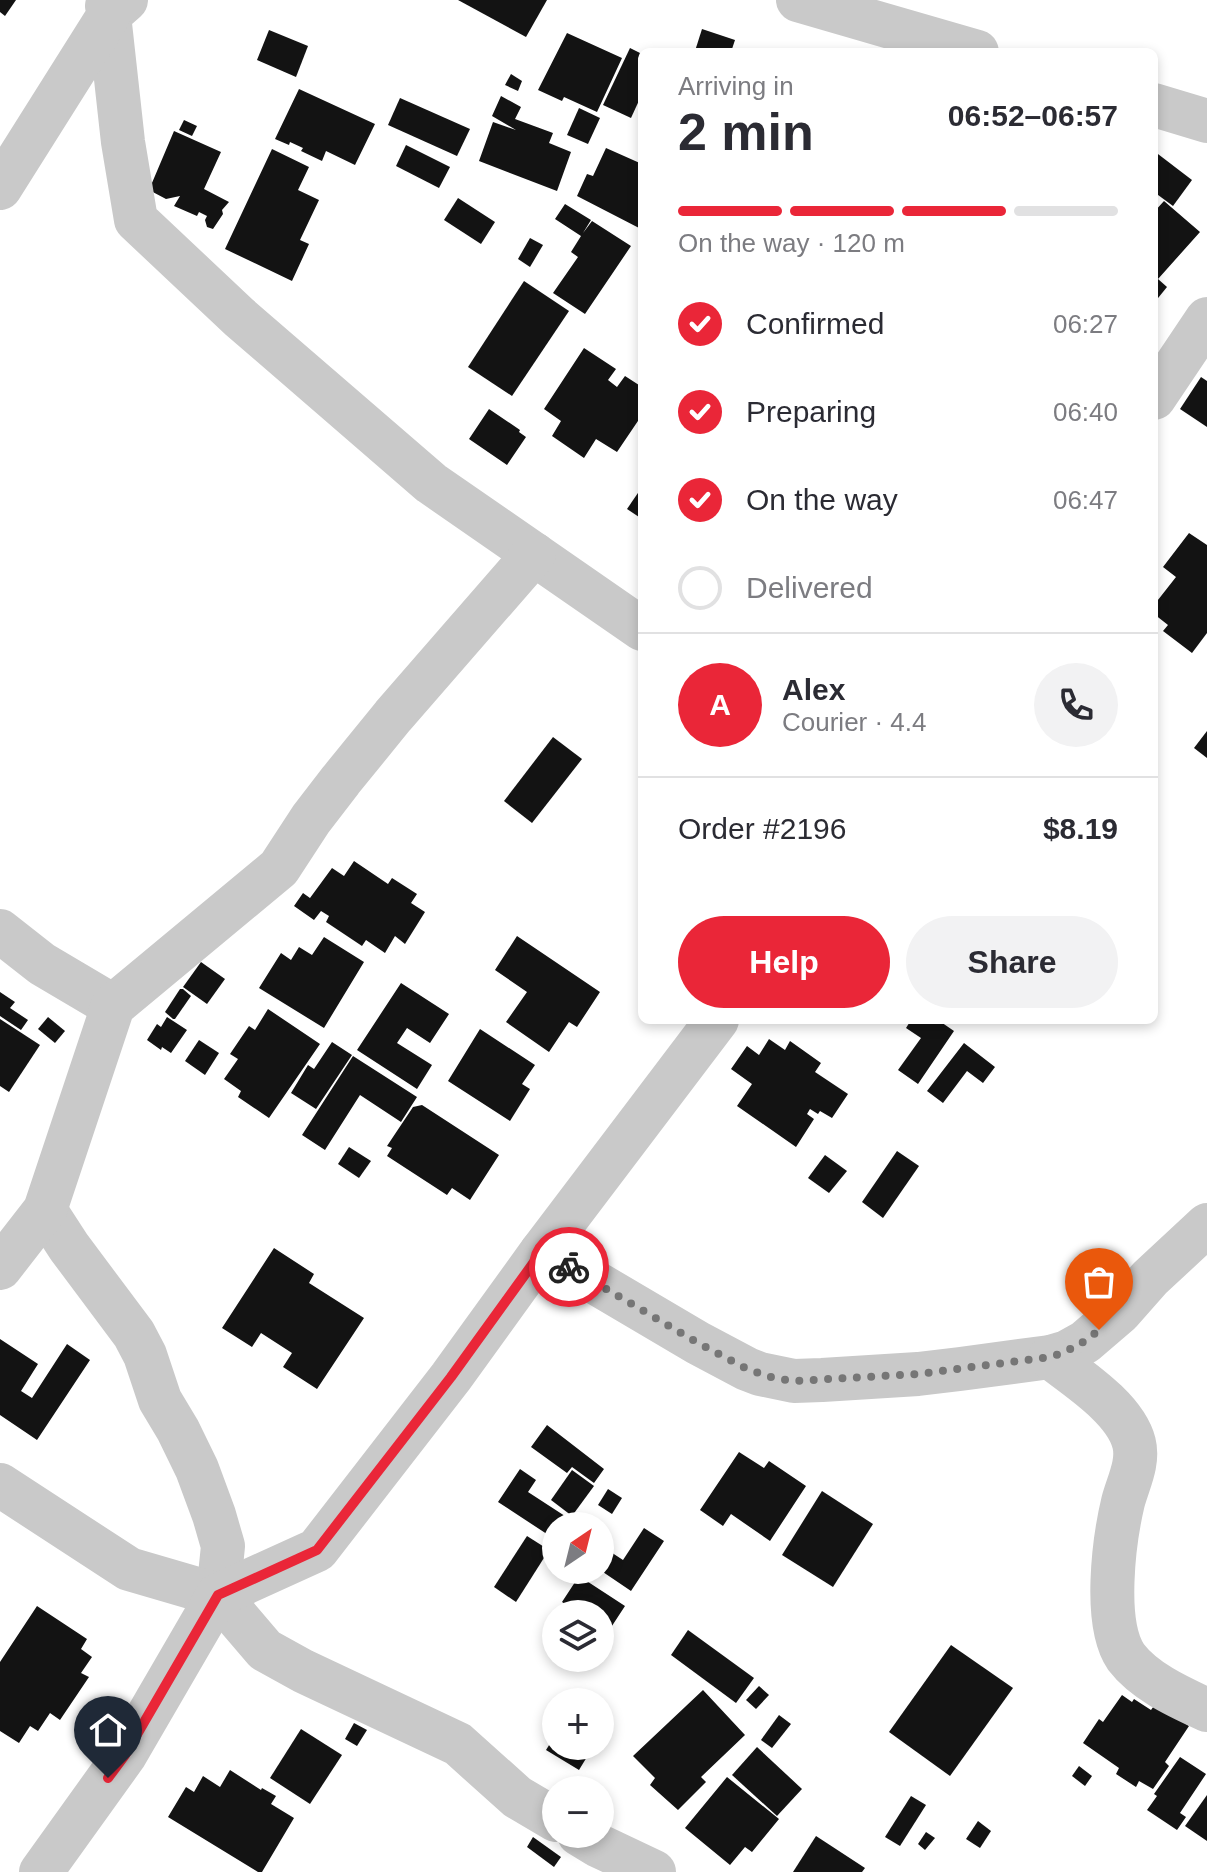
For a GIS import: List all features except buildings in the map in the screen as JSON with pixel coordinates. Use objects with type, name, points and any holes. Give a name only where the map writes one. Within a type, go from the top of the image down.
[{"type":"street","points":[[798,0],[963,48]]},
{"type":"street","points":[[0,188],[114,5]]},
{"type":"street","points":[[114,5],[123,142],[136,220],[239,317],[431,483],[638,626]]},
{"type":"street","points":[[1158,106],[1207,121]]},
{"type":"street","points":[[1158,392],[1207,319]]},
{"type":"street","points":[[0,1268],[45,1210],[113,1006],[279,868],[341,780],[534,554]]},
{"type":"street","points":[[0,931],[42,964],[113,1006]]},
{"type":"street","points":[[218,1595],[317,1550],[451,1377],[714,1024]]},
{"type":"street","points":[[41,1872],[125,1755],[218,1595],[223,1546],[205,1488],[160,1400],[145,1355],[134,1334],[45,1210]]},
{"type":"street","points":[[542,1251],[747,1369],[794,1381],[918,1374],[1050,1357],[1067,1352],[1085,1342],[1120,1312],[1150,1278],[1207,1225]]},
{"type":"street","points":[[1050,1357],[1112,1409],[1130,1432],[1135,1445],[1132,1474],[1116,1531],[1112,1573],[1117,1637],[1122,1650],[1149,1679],[1207,1710]]},
{"type":"street","points":[[0,1485],[129,1569],[218,1595],[265,1650],[458,1744],[517,1797],[542,1812]]},
{"type":"street","points":[[603,1848],[654,1872]]},
{"type":"way so far","points":[[569,1267],[747,1369],[794,1381],[918,1374],[1050,1357],[1067,1352],[1099,1330]]},
{"type":"route","points":[[108,1778],[125,1755],[218,1595],[317,1550],[451,1377],[542,1251],[569,1267]]}]
